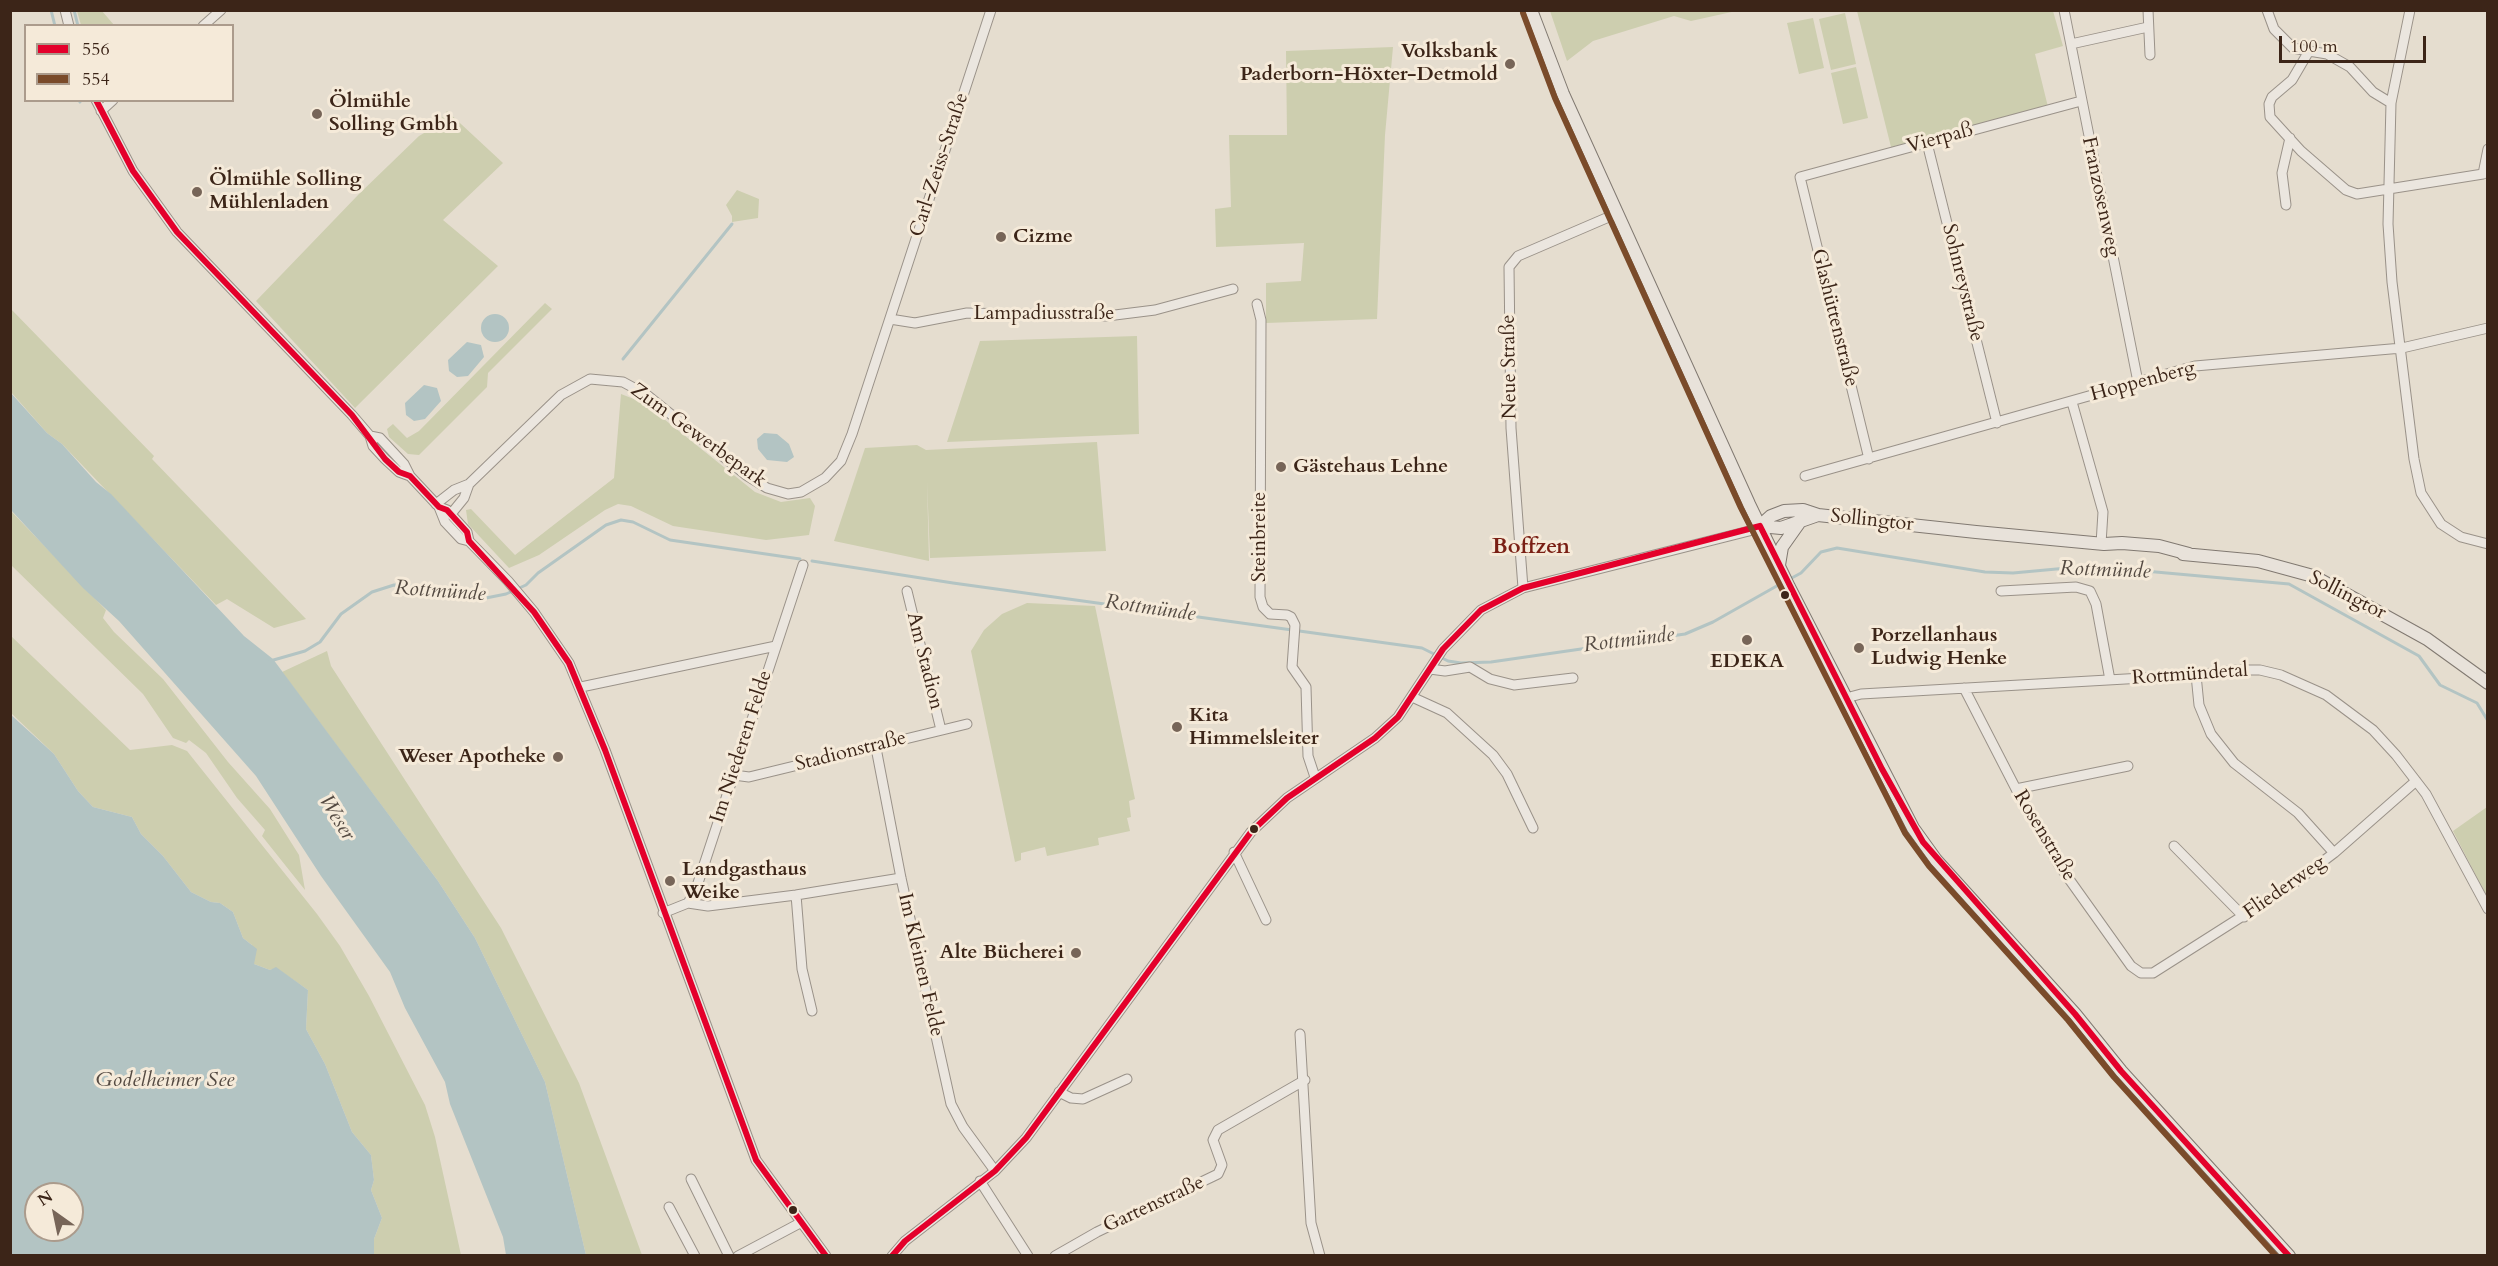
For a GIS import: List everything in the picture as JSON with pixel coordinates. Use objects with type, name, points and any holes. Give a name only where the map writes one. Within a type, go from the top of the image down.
[{"type":"main road","points":[[1531,10],[1563,94],[1760,526],[1913,828],[1954,879],[2075,1014],[2121,1071],[2289,1256]]},
{"type":"main road","name":"Sollingtor","points":[[1760,526],[1771,516],[1784,511],[1803,510],[1818,515],[2103,544],[2121,551],[2190,554],[2275,564],[2313,576],[2418,634],[2487,683]]},
{"type":"main road","name":"Sollingtor","points":[[1760,526],[1774,528],[1799,523],[1818,515]]},
{"type":"main road","points":[[1784,576],[1782,547],[1799,523]]},
{"type":"street","points":[[204,24],[221,10]]},
{"type":"street","name":"Carl-Zeiss-Straße","points":[[890,319],[991,10]]},
{"type":"street","name":"Franzosenweg","points":[[2064,10],[2138,382]]},
{"type":"street","points":[[2148,10],[2150,55]]},
{"type":"street","points":[[2267,10],[2274,29],[2293,48],[2327,54],[2350,67],[2373,92],[2391,103]]},
{"type":"street","points":[[2410,10],[2391,103],[2388,224],[2392,282],[2421,493],[2441,524],[2461,537],[2487,544]]},
{"type":"street","points":[[2071,44],[2148,27]]},
{"type":"street","points":[[2309,51],[2292,80],[2272,97],[2269,104],[2270,117],[2273,123],[2346,190],[2357,194],[2485,174],[2487,149]]},
{"type":"street","name":"Vierpaß","points":[[1800,177],[2081,101]]},
{"type":"street","points":[[97,102],[133,171],[177,232],[370,435],[373,446],[385,459],[399,472],[410,476],[437,506],[445,522],[461,539],[469,541],[508,581],[548,630],[580,687],[756,1160],[826,1256]]},
{"type":"street","points":[[103,114],[112,102]]},
{"type":"street","points":[[2286,205],[2282,173],[2290,138]]},
{"type":"street","name":"Sohnreystraße","points":[[1927,143],[1997,423]]},
{"type":"street","name":"Glashüttenstraße","points":[[1800,177],[1869,459]]},
{"type":"street","name":"Neue Straße","points":[[1523,588],[1511,428],[1509,267],[1518,256],[1618,213]]},
{"type":"street","name":"Lampadiusstraße","points":[[890,319],[915,323],[966,314],[1107,316],[1155,310],[1233,289]]},
{"type":"street","name":"Steinbreite","points":[[1257,304],[1261,320],[1260,597],[1263,607],[1270,614],[1291,617],[1295,629],[1292,667],[1306,687],[1308,756],[1315,777]]},
{"type":"street","name":"Zum Gewerbepark","points":[[437,506],[454,489],[469,484],[561,395],[578,383],[605,378],[624,382],[647,395],[746,475],[767,488],[788,494],[813,487],[841,461],[890,319]]},
{"type":"street","name":"Hoppenberg","points":[[1805,476],[2205,365],[2402,348],[2487,328]]},
{"type":"street","points":[[2072,402],[2103,512],[2103,544]]},
{"type":"street","name":"Zum Gewerbepark","points":[[451,514],[464,498],[469,484]]},
{"type":"street","points":[[437,506],[451,514],[467,531],[469,541]]},
{"type":"street","points":[[892,1256],[905,1241],[995,1171],[1026,1138],[1234,852],[1270,812],[1315,777],[1375,738],[1398,717],[1443,649],[1481,610],[1523,588],[1742,534],[1760,526]]},
{"type":"street","name":"Im Niederen Felde","points":[[688,903],[696,889],[803,565]]},
{"type":"street","name":"Rottmündetal","points":[[2001,591],[2076,587],[2090,591],[2096,604],[2110,680]]},
{"type":"street","name":"Am Stadion","points":[[907,591],[941,730]]},
{"type":"street","points":[[580,687],[776,646]]},
{"type":"street","points":[[1433,665],[1445,671],[1470,667],[1490,679],[1514,685],[1573,678]]},
{"type":"street","name":"Rottmündetal","points":[[1846,698],[1862,694],[2260,670],[2281,675],[2326,695],[2373,730],[2416,781],[2450,837],[2487,909]]},
{"type":"street","points":[[2196,675],[2199,705],[2211,734],[2234,763],[2298,813],[2334,853]]},
{"type":"street","name":"Rosenstraße","points":[[1964,688],[2016,789],[2059,865],[2131,966],[2141,973]]},
{"type":"street","points":[[1412,697],[1455,719],[1493,755],[1507,774],[1533,828]]},
{"type":"street","name":"Stadionstraße","points":[[734,775],[749,777],[968,724]]},
{"type":"street","name":"Im Kleinen Felde","points":[[876,748],[901,878],[951,1104],[963,1127],[995,1171]]},
{"type":"street","points":[[2016,789],[2128,766]]},
{"type":"street","name":"Fliederweg","points":[[2141,973],[2153,973],[2244,917],[2334,853],[2416,781]]},
{"type":"street","points":[[2174,846],[2244,917]]},
{"type":"street","points":[[1234,852],[1266,920]]},
{"type":"street","points":[[663,912],[688,903],[708,906],[796,896],[901,878]]},
{"type":"street","points":[[796,896],[802,969],[812,1011]]},
{"type":"street","points":[[1300,1034],[1305,1080],[1311,1223],[1320,1256]]},
{"type":"street","points":[[1059,1092],[1071,1098],[1083,1099],[1127,1079]]},
{"type":"street","name":"Gartenstraße","points":[[1055,1256],[1097,1232],[1218,1174],[1222,1165],[1213,1140],[1218,1130],[1305,1080]]},
{"type":"street","points":[[691,1179],[729,1256]]},
{"type":"street","points":[[980,1181],[1028,1256]]},
{"type":"street","points":[[669,1207],[695,1256]]},
{"type":"street","points":[[738,1256],[800,1223]]},
{"type":"green space","points":[[1550,10],[1736,11],[1691,21],[1674,16],[1593,41],[1567,61]]},
{"type":"green space","points":[[77,11],[102,11],[113,24],[81,24]]},
{"type":"green space","points":[[1857,11],[2053,11],[2063,46],[2035,54],[2048,107],[1891,147]]},
{"type":"green space","points":[[1845,13],[1856,64],[1831,70],[1819,19]]},
{"type":"green space","points":[[1813,18],[1824,68],[1799,74],[1787,23]]},
{"type":"green space","points":[[1393,47],[1385,135],[1377,319],[1266,323],[1266,283],[1301,281],[1304,243],[1216,247],[1215,209],[1231,207],[1229,135],[1287,135],[1286,51]]},
{"type":"green space","points":[[1856,67],[1868,118],[1843,124],[1831,73]]},
{"type":"green space","points":[[447,111],[503,163],[443,220],[498,266],[355,408],[256,301],[359,194],[419,136],[436,126]]},
{"type":"green space","points":[[737,190],[759,199],[758,218],[732,222],[732,216],[726,205]]},
{"type":"green space","points":[[545,303],[552,309],[488,373],[487,387],[419,455],[408,454],[389,437],[387,429],[393,424],[407,438],[419,431]]},
{"type":"green space","points":[[10,308],[154,456],[152,459],[306,619],[274,628],[227,599],[216,605],[62,444],[47,433],[11,392]]},
{"type":"green space","points":[[1137,336],[1139,434],[947,442],[980,341]]},
{"type":"green space","points":[[621,394],[644,403],[755,492],[781,502],[810,498],[815,506],[809,535],[766,540],[673,526],[631,506],[618,504],[605,510],[539,555],[509,568],[468,524],[466,510],[471,509],[515,555],[614,478]]},
{"type":"green space","points":[[1097,442],[1106,551],[930,558],[927,481],[929,561],[834,541],[865,448],[917,445],[926,450]]},
{"type":"green space","points":[[10,510],[106,610],[103,618],[114,632],[163,679],[228,762],[270,809],[299,855],[305,890],[262,836],[265,830],[237,798],[206,753],[189,740],[186,743],[173,738],[143,694],[11,565]]},
{"type":"green space","points":[[1027,603],[1095,606],[1135,799],[1129,801],[1131,817],[1127,818],[1130,831],[1098,838],[1099,845],[1047,856],[1045,847],[1021,853],[1021,860],[1015,862],[971,651],[984,630],[1002,614]]},
{"type":"green space","points":[[11,636],[130,750],[172,745],[187,751],[317,914],[340,946],[369,996],[425,1105],[435,1137],[461,1255],[374,1255],[374,1239],[382,1218],[371,1190],[374,1180],[371,1155],[352,1132],[325,1064],[306,1029],[308,990],[276,968],[270,970],[254,964],[252,945],[243,938],[233,912],[220,903],[211,902],[191,892],[163,856],[141,834],[132,817],[93,807],[78,791],[54,754],[11,713]]},
{"type":"green space","points":[[327,651],[331,666],[501,928],[579,1083],[642,1255],[586,1255],[545,1082],[475,938],[438,881],[282,672]]},
{"type":"green space","points":[[2487,807],[2487,897],[2453,831]]},
{"type":"water","points":[[495,314],[505,318],[509,328],[505,338],[495,342],[485,338],[481,328],[485,318]]},
{"type":"water","points":[[467,342],[481,345],[484,357],[468,376],[457,377],[449,371],[448,360]]},
{"type":"water","points":[[424,385],[437,388],[441,401],[425,419],[414,421],[406,415],[405,403]]},
{"type":"water","name":"Weser","points":[[10,392],[47,433],[62,444],[96,482],[111,494],[244,636],[273,659],[438,881],[475,938],[545,1082],[586,1255],[506,1255],[503,1237],[450,1104],[445,1082],[405,1008],[390,972],[321,876],[256,776],[119,621],[83,588],[11,510]]},
{"type":"water","points":[[764,433],[777,434],[789,444],[794,457],[787,462],[767,460],[758,449],[757,439]]},
{"type":"water","name":"Godelheimer See","points":[[10,714],[54,754],[78,791],[93,807],[132,817],[141,834],[163,856],[191,892],[211,902],[220,903],[233,912],[243,938],[257,949],[254,964],[270,970],[276,967],[308,990],[306,1029],[325,1064],[352,1132],[371,1155],[374,1180],[371,1190],[382,1218],[374,1239],[374,1255],[11,1255]]},
{"type":"waterway","points":[[51,10],[54,24]]},
{"type":"waterway","points":[[74,10],[78,24]]},
{"type":"waterway","points":[[623,359],[732,224]]},
{"type":"waterway","name":"Rottmünde","points":[[270,661],[305,651],[320,642],[341,614],[372,592],[394,585],[440,588],[486,598],[506,594],[526,585],[538,573],[606,525],[621,520],[633,522],[670,540],[800,559]]},
{"type":"waterway","name":"Rottmünde","points":[[1788,580],[1801,573],[1821,552],[1837,548],[1985,572],[2013,573],[2089,566],[2289,584],[2419,656],[2440,685],[2477,703],[2488,721]]},
{"type":"waterway","name":"Rottmünde","points":[[812,561],[953,583],[1422,648],[1448,661],[1461,663],[1491,662],[1685,634],[1713,622],[1782,583]]},
{"type":"transit line","name":"554","points":[[1523,13],[1555,98],[1741,508],[1905,833],[1929,866],[2068,1020],[2114,1077],[2276,1256]]},
{"type":"transit line","name":"556","points":[[97,102],[133,171],[177,232],[352,415],[385,459],[399,472],[410,476],[439,507],[447,510],[467,532],[469,541],[534,612],[569,663],[605,750],[756,1160],[826,1256]]},
{"type":"transit line","name":"556","points":[[1760,526],[1882,769],[1923,842],[2075,1014],[2121,1071],[2289,1256]]},
{"type":"transit line","name":"556","points":[[892,1256],[905,1241],[995,1171],[1026,1138],[1251,832],[1287,798],[1375,738],[1398,717],[1443,649],[1481,610],[1523,588],[1760,526]]},
{"type":"place","name":"Volksbank Paderborn-Höxter-Detmold","points":[[1510,64]]},
{"type":"place","name":"Ölmühle Solling Gmbh","points":[[317,114]]},
{"type":"place","name":"Ölmühle Solling Mühlenladen","points":[[197,192]]},
{"type":"place","name":"Cizme","points":[[1001,237]]},
{"type":"place","name":"Gästehaus Lehne","points":[[1281,467]]},
{"type":"place","name":"EDEKA","points":[[1747,640]]},
{"type":"place","name":"Porzellanhaus Ludwig Henke","points":[[1859,648]]},
{"type":"place","name":"Kita Himmelsleiter","points":[[1177,727]]},
{"type":"place","name":"Weser Apotheke","points":[[558,757]]},
{"type":"place","name":"Landgasthaus Weike","points":[[670,881]]},
{"type":"place","name":"Alte Bücherei","points":[[1076,953]]},
{"type":"district","name":"Boffzen","points":[[1531,548]]}]
